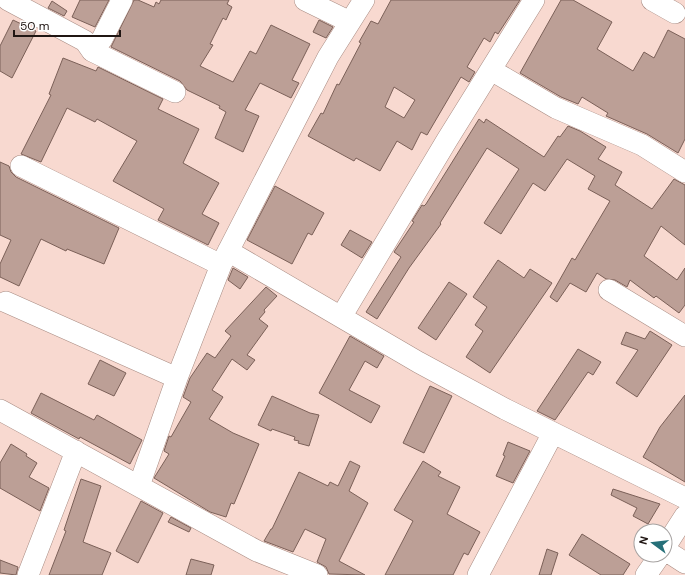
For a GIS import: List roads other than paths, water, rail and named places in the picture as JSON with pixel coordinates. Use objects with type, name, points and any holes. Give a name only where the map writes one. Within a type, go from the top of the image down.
[{"type":"street","points":[[8,0],[85,41],[92,51],[175,92]]},
{"type":"street","points":[[92,51],[102,39],[122,0]]},
{"type":"street","points":[[305,0],[350,22]]},
{"type":"street","points":[[139,486],[177,378],[225,258],[328,57],[364,0]]},
{"type":"street","points":[[342,317],[534,0]]},
{"type":"street","points":[[652,0],[675,13]]},
{"type":"street","points":[[491,70],[556,108],[642,145],[685,172]]},
{"type":"street","points":[[21,166],[225,258],[342,317],[418,362],[553,433],[685,498]]},
{"type":"street","points":[[609,290],[685,336]]},
{"type":"street","points":[[6,302],[177,378]]},
{"type":"street","points":[[0,410],[257,551],[317,575]]},
{"type":"street","points":[[478,575],[553,433]]},
{"type":"street","points":[[28,575],[76,451]]},
{"type":"street","points":[[673,535],[685,516]]},
{"type":"street","points":[[673,554],[685,563]]},
{"type":"street","points":[[646,575],[654,563]]}]
